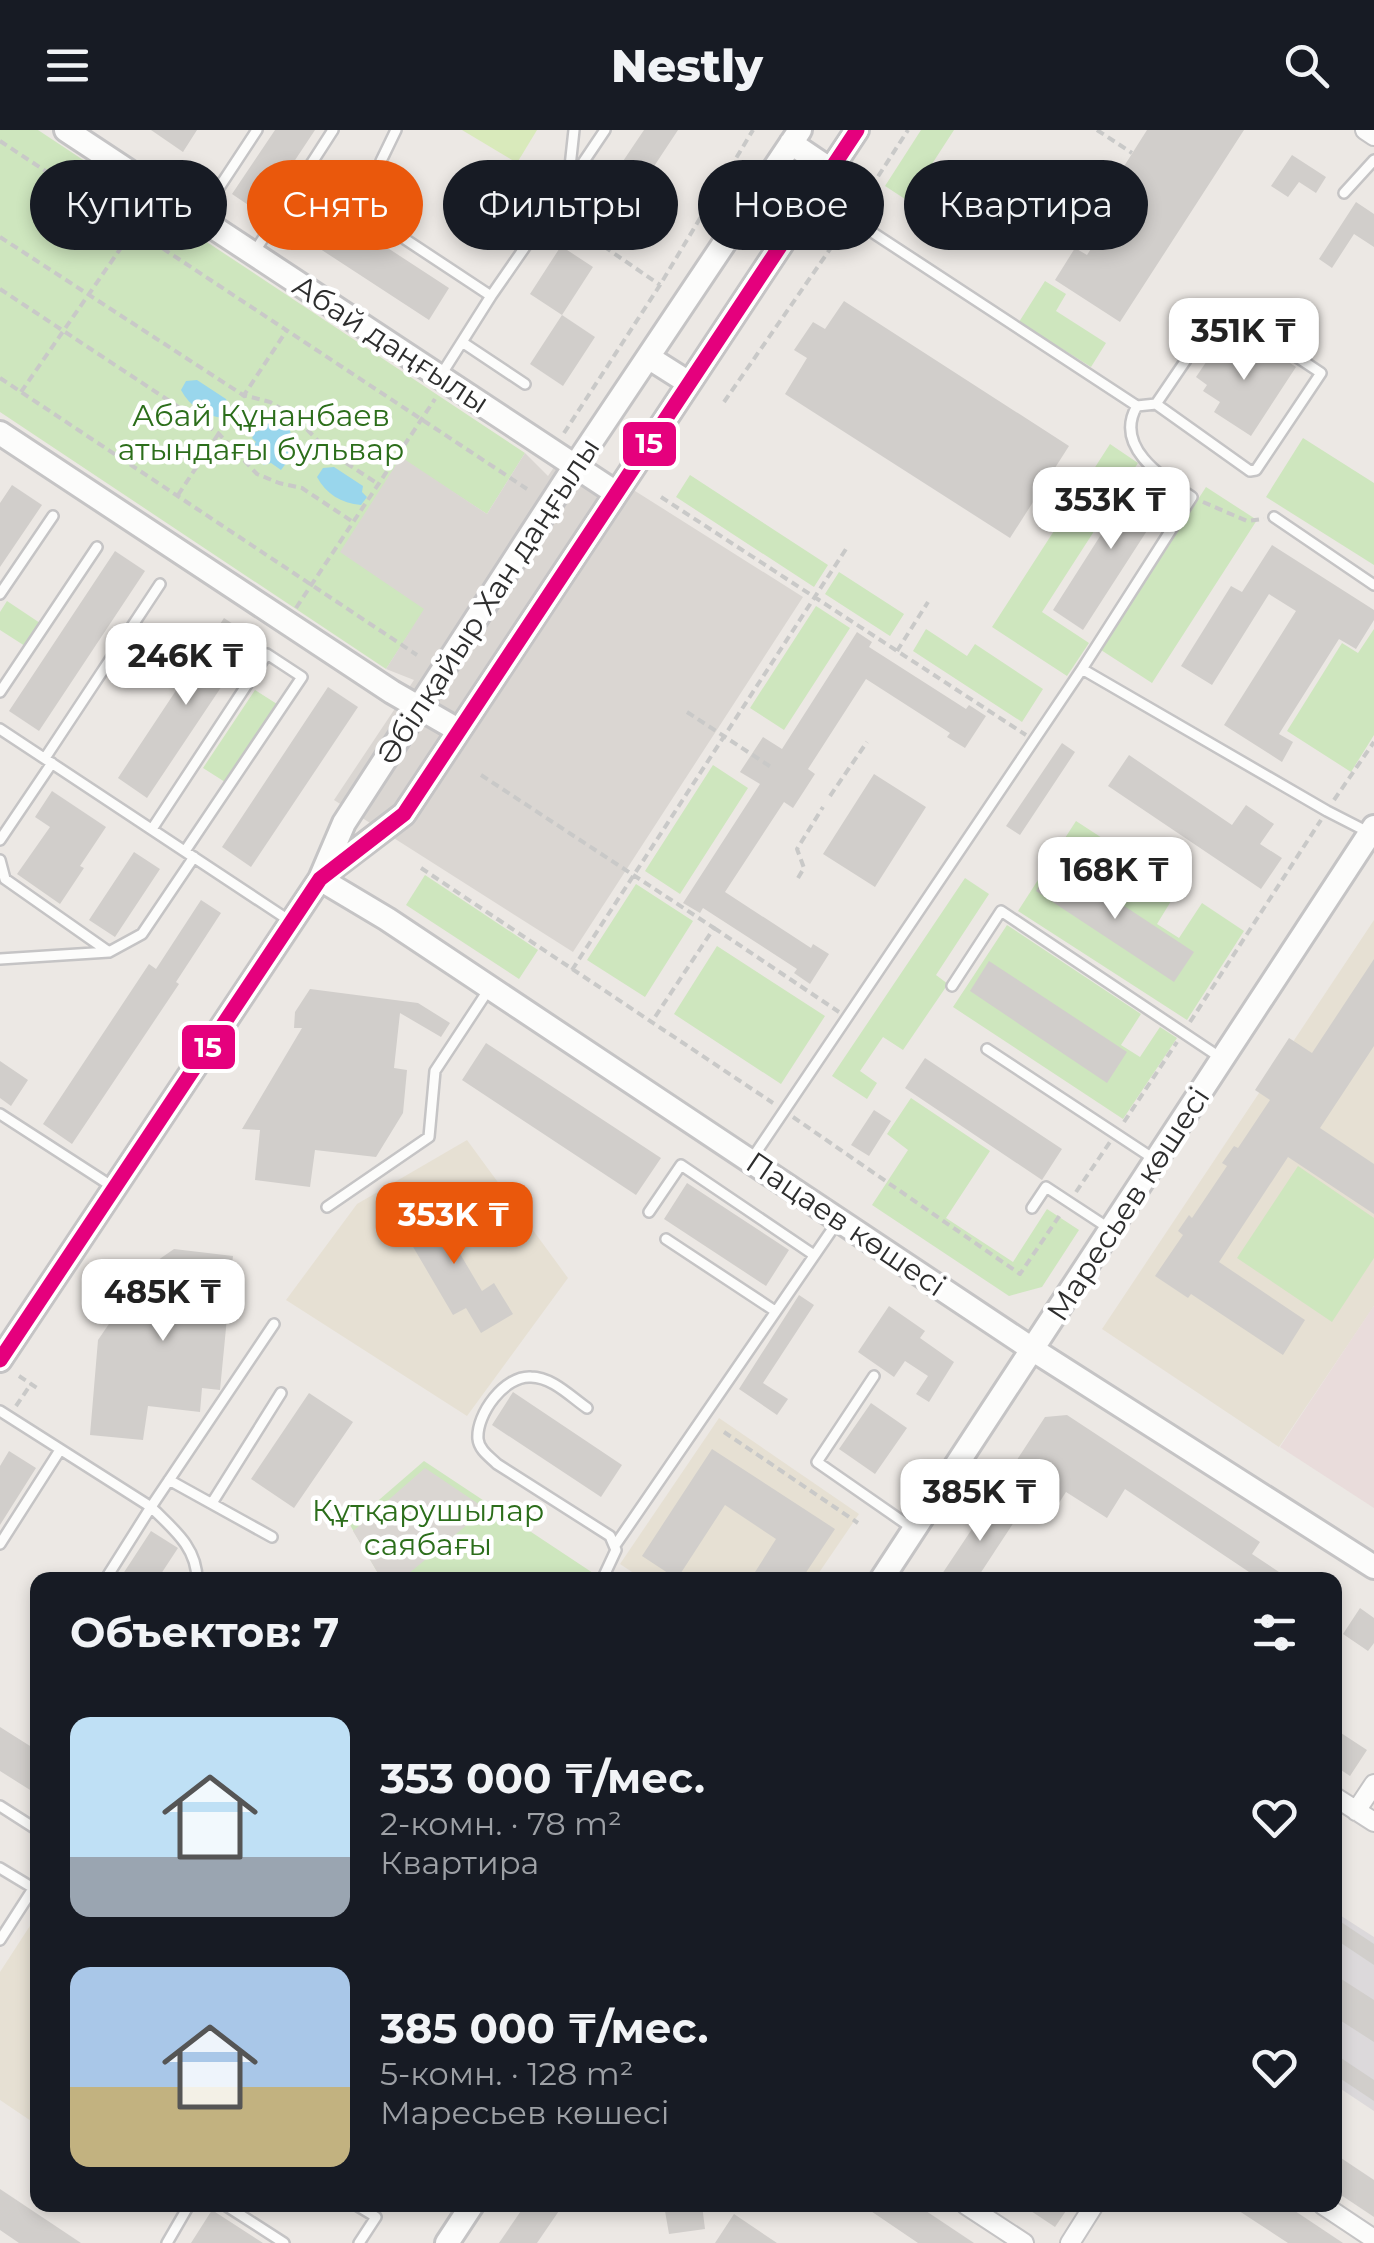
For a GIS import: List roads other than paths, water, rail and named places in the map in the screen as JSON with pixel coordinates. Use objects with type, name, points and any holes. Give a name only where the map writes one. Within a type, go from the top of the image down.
[{"type":"main road","name":"Абай даңғылы","points":[[66,130],[112,160]]},
{"type":"main road","name":"Әбілқайыр Хан даңғылы","points":[[838,160],[857,130]]},
{"type":"main road","name":"Әбілқайыр Хан даңғылы","points":[[0,1360],[320,879],[344,823],[795,136]]},
{"type":"main road","points":[[795,136],[820,160]]},
{"type":"main road","name":"Абай даңғылы","points":[[227,235],[439,386],[616,493]]},
{"type":"main road","name":"Әбілқайыр Хан даңғылы","points":[[320,879],[404,814],[778,250]]},
{"type":"main road","points":[[648,357],[689,383]]},
{"type":"main road","points":[[1,436],[392,692],[458,730]]},
{"type":"main road","name":"Маресьев көшесі","points":[[886,1572],[1372,830]]},
{"type":"main road","name":"Пацаев көшесі","points":[[320,879],[388,919],[1032,1349],[1374,1567]]},
{"type":"main road","points":[[448,2243],[468,2212]]},
{"type":"street","points":[[1365,130],[1374,136]]},
{"type":"street","points":[[1356,1811],[1374,1784]]},
{"type":"street","points":[[1342,1802],[1374,1822]]},
{"type":"street","points":[[977,2212],[1024,2243]]},
{"type":"street","points":[[1070,2243],[1090,2212]]},
{"type":"street","points":[[1333,2212],[1374,2239]]},
{"type":"lane","points":[[227,176],[257,130]]},
{"type":"lane","points":[[313,160],[333,130]]},
{"type":"lane","points":[[381,160],[396,130]]},
{"type":"lane","points":[[571,160],[574,130]]},
{"type":"lane","points":[[585,160],[605,130]]},
{"type":"lane","points":[[1344,192],[1374,160]]},
{"type":"lane","points":[[884,240],[1137,406],[1156,404],[1250,471],[1256,470],[1321,373],[1222,307],[1156,404]]},
{"type":"lane","points":[[422,250],[491,296]]},
{"type":"lane","points":[[439,386],[462,342],[523,250]]},
{"type":"lane","points":[[462,342],[525,384]]},
{"type":"lane","points":[[751,1160],[1082,668],[1192,497],[1148,468],[1130,431],[1137,406]]},
{"type":"lane","points":[[0,594],[53,516]]},
{"type":"lane","points":[[1274,517],[1374,586]]},
{"type":"lane","points":[[0,692],[98,548]]},
{"type":"lane","points":[[0,840],[160,584]]},
{"type":"lane","points":[[0,959],[109,952],[142,934],[302,677],[268,654],[152,829]]},
{"type":"lane","points":[[1082,668],[1326,811],[1372,830]]},
{"type":"lane","points":[[0,729],[290,920]]},
{"type":"lane","points":[[0,860],[4,879],[109,952]]},
{"type":"lane","points":[[952,986],[1001,911],[1223,1060]]},
{"type":"lane","points":[[327,1207],[430,1137],[435,1071],[491,987]]},
{"type":"lane","points":[[987,1049],[1156,1160]]},
{"type":"lane","points":[[0,1114],[113,1187]]},
{"type":"lane","points":[[649,1212],[681,1165],[814,1255]]},
{"type":"lane","points":[[1032,1208],[1046,1187],[1111,1230]]},
{"type":"lane","points":[[607,1572],[614,1560],[616,1544],[839,1218]]},
{"type":"lane","points":[[666,1240],[775,1312]]},
{"type":"lane","points":[[110,1572],[274,1324]]},
{"type":"lane","points":[[587,1408],[548,1380],[529,1376],[510,1382],[495,1397],[481,1423],[478,1441],[498,1464],[595,1526],[616,1544]]},
{"type":"lane","points":[[874,1376],[817,1462],[914,1529]]},
{"type":"lane","points":[[212,1504],[281,1393]]},
{"type":"lane","points":[[0,1411],[151,1508],[186,1540],[197,1572]]},
{"type":"lane","points":[[0,1544],[60,1450]]},
{"type":"lane","points":[[170,1480],[272,1537]]},
{"type":"lane","points":[[0,1806],[30,1826]]},
{"type":"lane","points":[[0,1868],[30,1883]]},
{"type":"lane","points":[[0,1940],[30,1893]]},
{"type":"lane","points":[[167,2243],[185,2212]]},
{"type":"lane","points":[[236,2212],[284,2243]]},
{"type":"lane","points":[[358,2243],[376,2218],[367,2212]]},
{"type":"water","points":[[197,380],[226,399],[230,410],[224,418],[199,410],[185,396],[181,390],[186,381]]},
{"type":"water","points":[[270,421],[280,427],[289,426],[291,435],[300,441],[295,450],[297,460],[287,462],[281,470],[271,463],[263,465],[261,456],[251,449],[256,442],[252,438],[255,432]]},
{"type":"water","points":[[334,467],[363,486],[367,497],[361,505],[335,497],[321,483],[317,477],[323,468]]},
{"type":"park label","name":"Абай Құнанбаев атындағы бульвар","points":[[261,432]]},
{"type":"park label","name":"Құтқарушылар саябағы","points":[[428,1527]]}]
